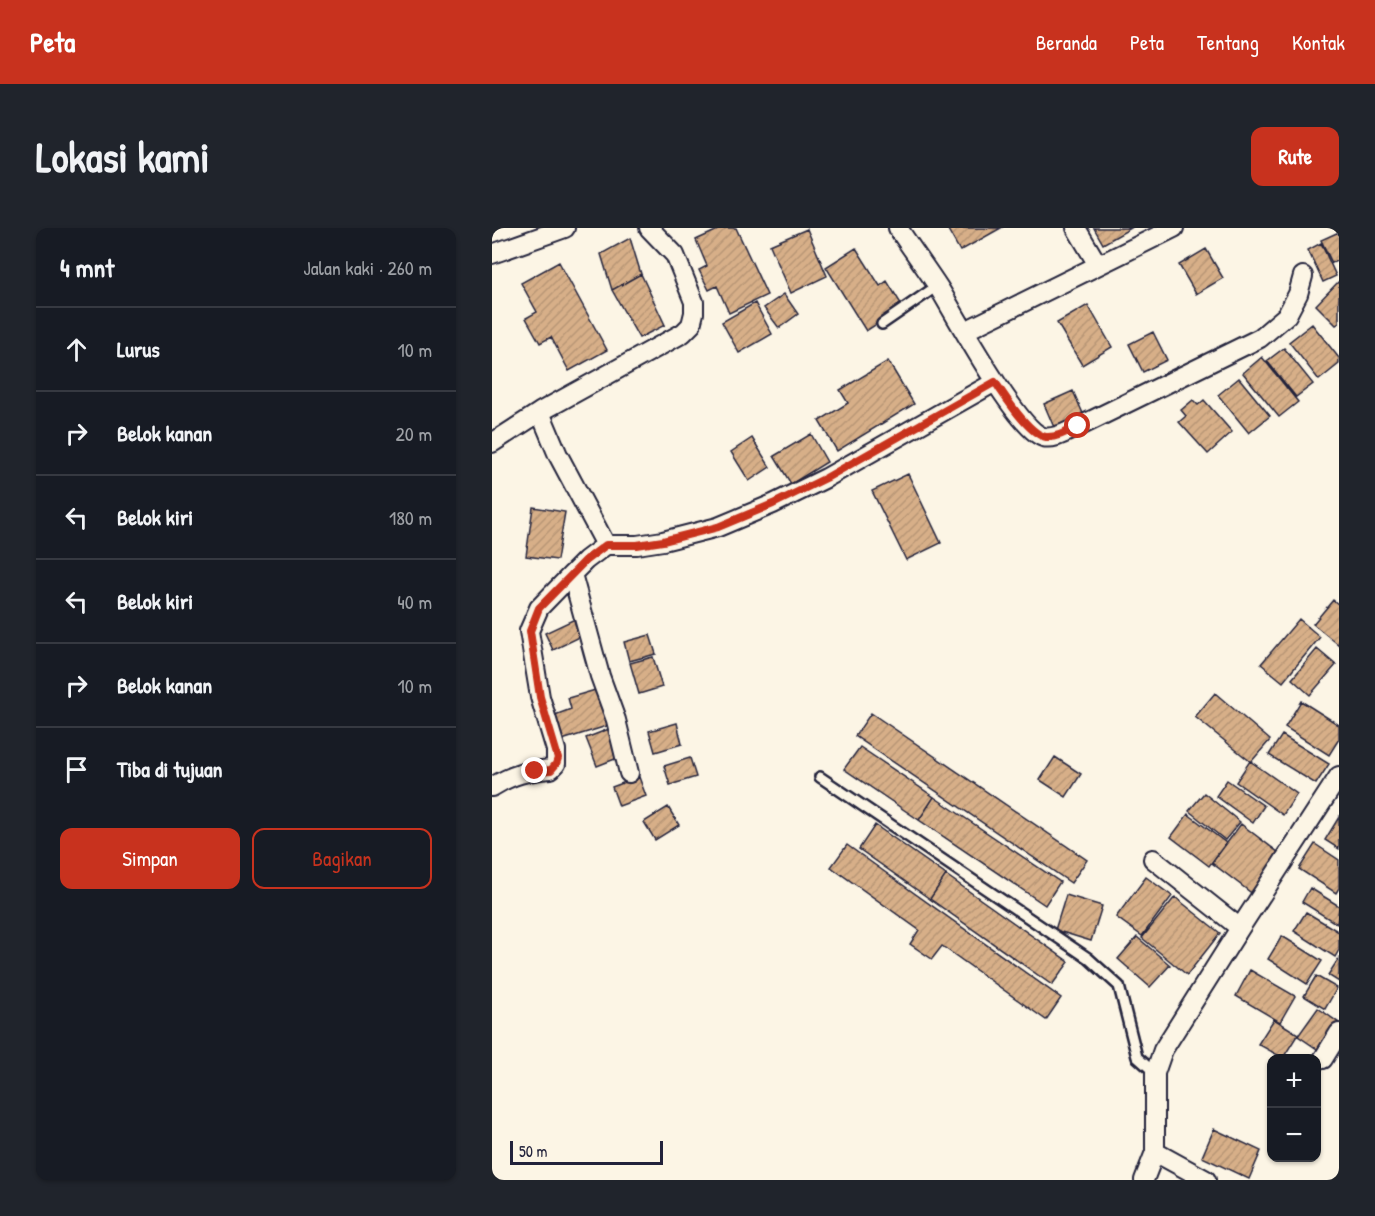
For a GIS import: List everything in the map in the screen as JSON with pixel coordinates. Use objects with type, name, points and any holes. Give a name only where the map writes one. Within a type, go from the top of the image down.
[{"type":"street","points":[[492,254],[565,228]]},
{"type":"street","points":[[492,443],[540,412],[683,333],[691,325],[694,313],[693,302],[675,255],[649,228]]},
{"type":"street","points":[[898,228],[937,286],[995,382],[1034,431],[1044,437],[1055,437],[1260,338],[1287,315],[1298,294],[1303,276]]},
{"type":"street","points":[[1076,228],[1098,266]]},
{"type":"street","points":[[965,331],[1174,228]]},
{"type":"street","points":[[492,787],[508,777],[551,770],[556,764],[558,758],[540,697],[530,631],[539,608],[586,560],[606,545],[637,545],[663,541],[718,527],[773,504],[826,478],[995,382]]},
{"type":"street","points":[[540,412],[558,455],[606,545]]},
{"type":"street","points":[[572,574],[600,676],[616,720],[629,773]]},
{"type":"street","points":[[1144,1180],[1155,1152],[1155,1073],[1163,1050],[1240,927],[1336,788]]},
{"type":"street","points":[[1153,859],[1240,927]]},
{"type":"street","points":[[1323,1059],[1339,1033]]},
{"type":"street","points":[[1155,1152],[1206,1180]]},
{"type":"lane","points":[[882,324],[937,286]]},
{"type":"lane","points":[[820,777],[1096,965],[1119,986],[1137,1057],[1155,1073]]},
{"type":"building","points":[[722,228],[736,228],[767,295],[729,313],[717,286],[709,290],[699,270],[707,266],[696,240]]},
{"type":"building","points":[[947,228],[1001,228],[960,251]]},
{"type":"building","points":[[1094,228],[1131,228],[1103,244]]},
{"type":"building","points":[[807,229],[827,276],[791,293],[770,245]]},
{"type":"building","points":[[1339,232],[1339,260],[1332,263],[1321,240]]},
{"type":"building","points":[[630,238],[641,274],[612,290],[601,254]]},
{"type":"building","points":[[1321,243],[1336,276],[1323,282],[1308,250]]},
{"type":"building","points":[[856,248],[880,286],[887,281],[903,307],[866,331],[826,267]]},
{"type":"building","points":[[1206,249],[1223,278],[1196,294],[1179,265]]},
{"type":"building","points":[[559,262],[607,350],[569,371],[551,337],[540,343],[526,318],[537,312],[521,283]]},
{"type":"building","points":[[641,274],[665,325],[639,338],[612,290]]},
{"type":"building","points":[[1339,281],[1339,323],[1336,325],[1316,305]]},
{"type":"building","points":[[784,294],[798,314],[779,328],[764,308]]},
{"type":"building","points":[[755,303],[772,334],[739,353],[722,322]]},
{"type":"building","points":[[1088,305],[1112,347],[1082,365],[1057,323]]},
{"type":"building","points":[[1312,324],[1339,358],[1339,364],[1319,380],[1289,342]]},
{"type":"building","points":[[1153,332],[1167,360],[1143,372],[1129,344]]},
{"type":"building","points":[[1284,348],[1313,384],[1296,397],[1267,361]]},
{"type":"building","points":[[1262,357],[1298,402],[1279,417],[1243,373]]},
{"type":"building","points":[[888,361],[914,404],[837,451],[819,421],[848,403],[840,390]]},
{"type":"building","points":[[1239,378],[1270,416],[1249,433],[1218,395]]},
{"type":"building","points":[[1073,391],[1085,418],[1056,432],[1044,404]]},
{"type":"building","points":[[1193,400],[1198,405],[1204,400],[1232,432],[1208,454],[1179,422],[1186,416],[1181,410]]},
{"type":"building","points":[[811,434],[827,462],[791,484],[774,456]]},
{"type":"building","points":[[752,438],[770,467],[749,481],[731,452]]},
{"type":"building","points":[[908,474],[941,543],[906,560],[872,491]]},
{"type":"building","points":[[533,507],[565,512],[557,560],[526,556]]},
{"type":"building","points":[[1333,600],[1339,605],[1339,645],[1313,624]]},
{"type":"building","points":[[577,618],[584,635],[553,650],[545,633]]},
{"type":"building","points":[[1299,619],[1320,637],[1283,682],[1261,664]]},
{"type":"building","points":[[650,635],[656,654],[629,661],[624,642]]},
{"type":"building","points":[[1317,649],[1336,665],[1310,695],[1292,679]]},
{"type":"building","points":[[653,657],[662,687],[639,694],[630,663]]},
{"type":"building","points":[[599,689],[610,725],[562,740],[555,715],[571,709],[568,698]]},
{"type":"building","points":[[1215,693],[1270,740],[1251,762],[1195,717]]},
{"type":"building","points":[[1301,701],[1339,725],[1339,739],[1329,755],[1285,727]]},
{"type":"building","points":[[871,713],[1087,860],[1071,883],[855,736]]},
{"type":"building","points":[[677,723],[682,744],[655,752],[649,731]]},
{"type":"building","points":[[609,729],[620,757],[597,766],[586,738]]},
{"type":"building","points":[[1282,735],[1329,764],[1316,784],[1269,755]]},
{"type":"building","points":[[860,747],[934,797],[919,820],[844,769]]},
{"type":"building","points":[[1055,757],[1081,774],[1066,797],[1040,780]]},
{"type":"building","points":[[690,758],[696,777],[670,785],[664,766]]},
{"type":"building","points":[[1250,761],[1297,794],[1283,815],[1236,782]]},
{"type":"building","points":[[639,777],[646,796],[619,806],[612,787]]},
{"type":"building","points":[[1227,780],[1264,806],[1253,823],[1216,796]]},
{"type":"building","points":[[1204,793],[1240,822],[1225,840],[1189,811]]},
{"type":"building","points":[[934,797],[1060,882],[1045,905],[919,820]]},
{"type":"building","points":[[668,807],[679,825],[655,840],[644,822]]},
{"type":"building","points":[[1188,814],[1226,843],[1209,866],[1171,837]]},
{"type":"building","points":[[1339,817],[1339,849],[1325,840]]},
{"type":"building","points":[[1241,824],[1283,856],[1254,895],[1212,863]]},
{"type":"building","points":[[875,825],[946,875],[930,899],[859,849]]},
{"type":"building","points":[[1315,844],[1339,860],[1339,888],[1336,893],[1299,869]]},
{"type":"building","points":[[847,845],[1061,998],[1046,1020],[942,946],[932,959],[910,944],[919,930],[831,867]]},
{"type":"building","points":[[946,875],[1069,962],[1052,985],[930,899]]},
{"type":"building","points":[[1146,877],[1172,896],[1142,936],[1116,917]]},
{"type":"building","points":[[1310,888],[1339,906],[1337,924],[1302,902]]},
{"type":"building","points":[[1066,895],[1102,906],[1091,941],[1055,930]]},
{"type":"building","points":[[1175,897],[1220,933],[1187,975],[1142,938]]},
{"type":"building","points":[[1306,912],[1339,932],[1339,950],[1335,957],[1294,931]]},
{"type":"building","points":[[1282,936],[1322,961],[1307,984],[1268,959]]},
{"type":"building","points":[[1137,937],[1170,965],[1150,987],[1118,959]]},
{"type":"building","points":[[1339,958],[1339,982],[1328,975]]},
{"type":"building","points":[[1250,970],[1295,996],[1280,1022],[1236,996]]},
{"type":"building","points":[[1316,976],[1337,988],[1325,1009],[1304,996]]},
{"type":"building","points":[[1318,1008],[1339,1023],[1339,1030],[1323,1053],[1298,1036]]},
{"type":"building","points":[[1274,1019],[1298,1034],[1286,1054],[1276,1054],[1258,1044]]},
{"type":"building","points":[[1214,1129],[1261,1151],[1249,1179],[1202,1157]]},
{"type":"route","points":[[535,771],[551,770],[555,767],[558,758],[540,697],[530,631],[539,608],[586,560],[606,545],[637,545],[663,541],[718,527],[773,504],[826,478],[995,382],[1034,431],[1044,437],[1055,437],[1078,426]]}]
